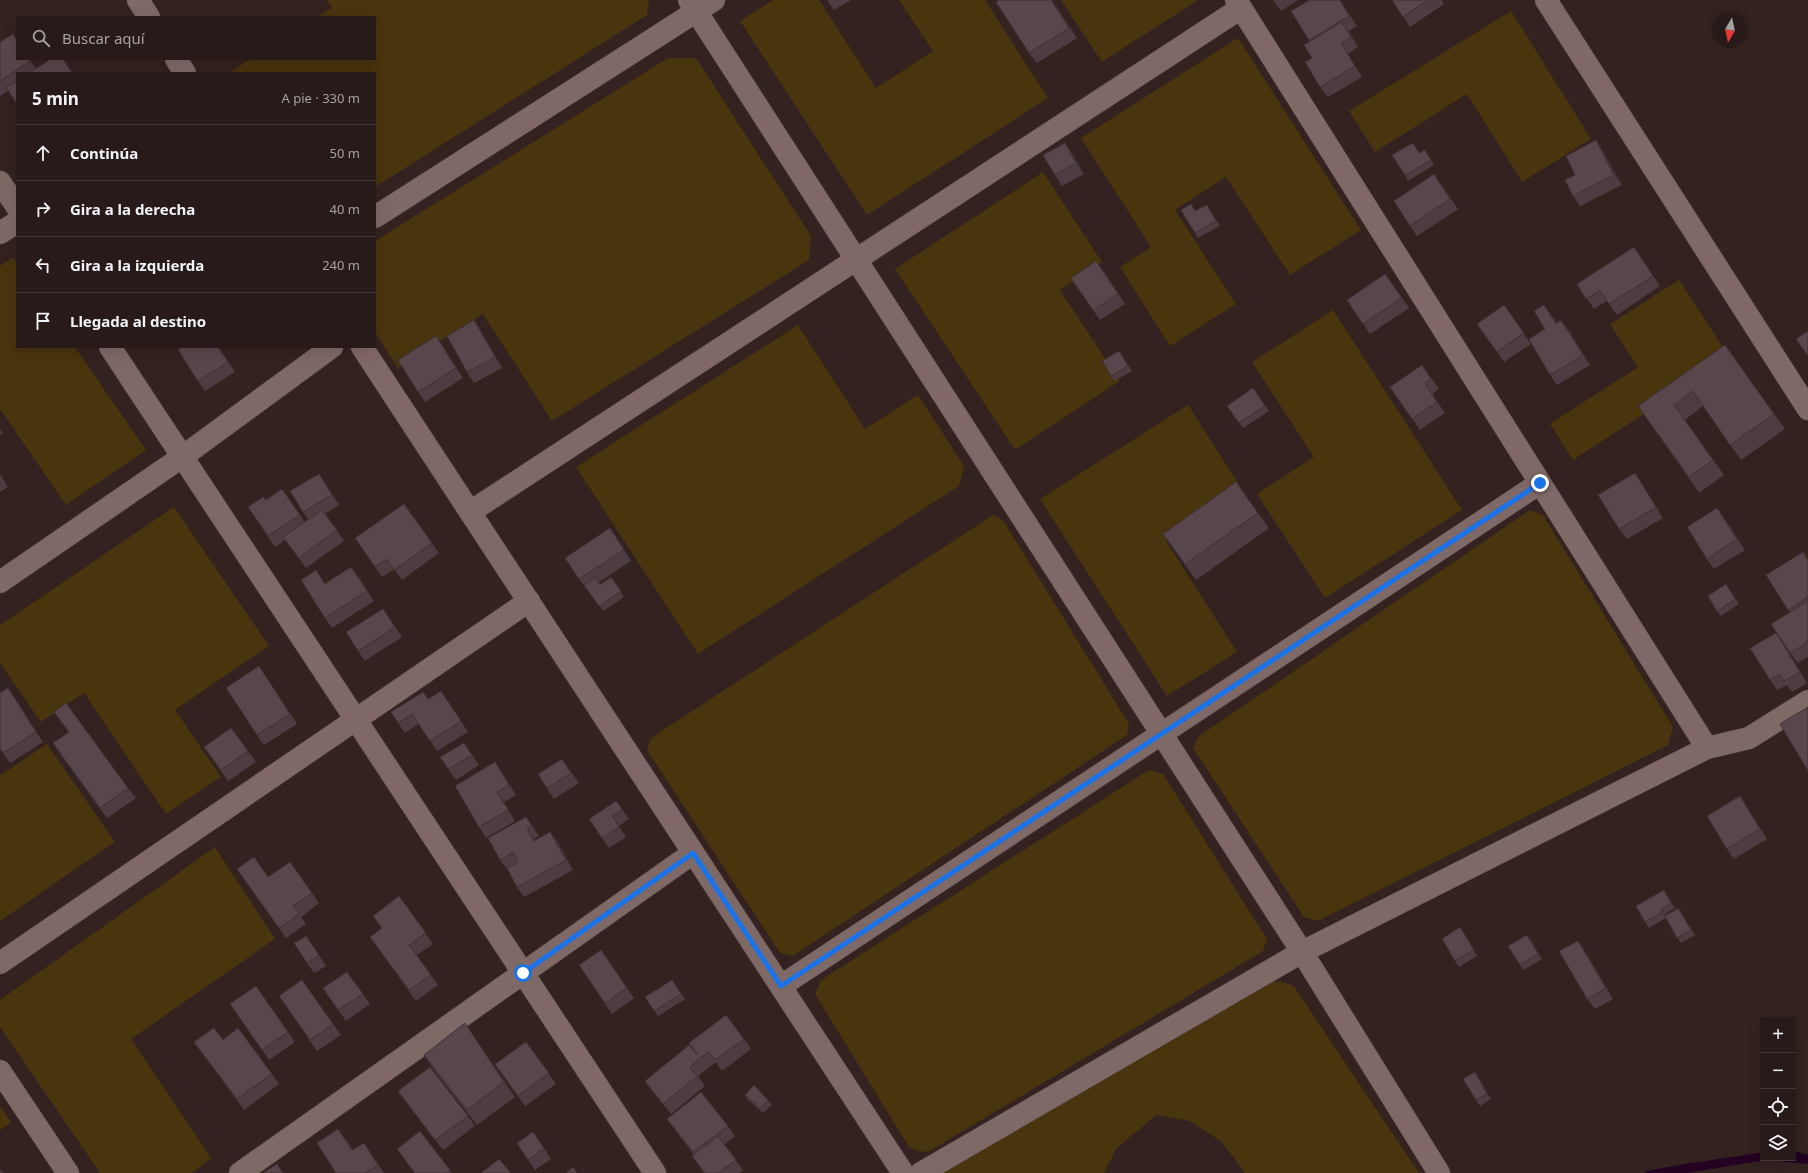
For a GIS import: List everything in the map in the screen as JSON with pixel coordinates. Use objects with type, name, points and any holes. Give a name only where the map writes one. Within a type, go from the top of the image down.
[{"type":"street","points":[[138,0],[148,16]]},
{"type":"street","points":[[1546,0],[1808,410]]},
{"type":"street","points":[[376,215],[700,4],[856,260],[1302,952],[1439,1173]]},
{"type":"street","points":[[470,512],[856,260],[1238,4],[1707,748]]},
{"type":"street","points":[[177,60],[184,72]]},
{"type":"street","points":[[0,182],[16,206]]},
{"type":"street","points":[[0,234],[16,223]]},
{"type":"street","points":[[111,348],[655,1173]]},
{"type":"street","points":[[0,582],[182,457],[331,348]]},
{"type":"street","points":[[363,348],[903,1173]]},
{"type":"street","points":[[781,986],[1540,483]]},
{"type":"street","points":[[0,963],[529,601]]},
{"type":"street","points":[[921,1173],[1302,952],[1707,748],[1749,738],[1808,701]]},
{"type":"street","points":[[240,1173],[693,853]]},
{"type":"street","points":[[0,1071],[68,1173]]},
{"type":"shaded area","points":[[327,0],[649,0],[647,15],[376,186],[376,72],[231,72],[249,60],[376,60],[376,16],[319,16],[332,8]]},
{"type":"shaded area","points":[[773,0],[819,0],[876,88],[933,51],[899,0],[985,0],[1048,98],[867,215],[740,21]]},
{"type":"shaded area","points":[[1061,0],[1198,0],[1102,62]]},
{"type":"shaded area","points":[[1511,11],[1591,139],[1522,182],[1467,94],[1375,152],[1349,111]]},
{"type":"shaded area","points":[[1238,38],[1361,230],[1290,275],[1226,177],[1175,210],[1236,304],[1170,346],[1120,267],[1151,247],[1081,138]]},
{"type":"shaded area","points":[[668,58],[696,58],[811,236],[809,260],[552,421],[483,314],[398,368],[376,335],[376,240]]},
{"type":"shaded area","points":[[1043,172],[1102,262],[1060,290],[1120,381],[1015,450],[895,269]]},
{"type":"shaded area","points":[[13,257],[16,262],[16,348],[76,348],[146,450],[66,505],[0,409],[0,266]]},
{"type":"shaded area","points":[[1679,280],[1730,358],[1573,460],[1550,424],[1638,367],[1610,324]]},
{"type":"shaded area","points":[[1333,310],[1462,510],[1325,598],[1257,494],[1314,457],[1252,362]]},
{"type":"shaded area","points":[[798,325],[865,429],[918,395],[964,466],[959,486],[698,654],[576,467]]},
{"type":"shaded area","points":[[1188,405],[1243,491],[1166,541],[1237,652],[1167,696],[1040,499]]},
{"type":"shaded area","points":[[174,507],[269,646],[175,710],[221,777],[166,814],[84,693],[41,722],[0,663],[0,625]]},
{"type":"shaded area","points":[[1530,510],[1543,515],[1673,727],[1668,745],[1318,921],[1304,917],[1193,748],[1199,736]]},
{"type":"shaded area","points":[[993,515],[1003,520],[1129,724],[1127,735],[793,956],[780,953],[647,750],[651,738]]},
{"type":"shaded area","points":[[47,744],[115,842],[0,921],[0,774],[1,775]]},
{"type":"shaded area","points":[[1149,770],[1163,774],[1267,939],[1263,951],[928,1152],[918,1151],[909,1147],[815,994],[821,980]]},
{"type":"shaded area","points":[[215,847],[275,939],[131,1039],[211,1158],[192,1173],[100,1173],[0,1027],[0,1000]]},
{"type":"shaded area","points":[[1279,981],[1294,986],[1419,1173],[1245,1173],[1222,1142],[1190,1121],[1156,1115],[1116,1149],[1104,1173],[941,1173],[1269,983]]},
{"type":"shaded area","points":[[0,1106],[11,1123],[0,1130]]},
{"type":"shaded area","points":[[1760,1152],[1760,1161],[1687,1173],[1646,1173],[1646,1171]]},
{"type":"shaded area","points":[[1796,1152],[1808,1155],[1808,1164],[1776,1161],[1796,1161]]},
{"type":"building","points":[[999,0],[1051,0],[1069,28],[1029,53],[996,2]]},
{"type":"building","points":[[1310,0],[1340,0],[1349,16],[1309,40],[1291,11]]},
{"type":"building","points":[[1392,0],[1427,0],[1403,17]]},
{"type":"building","points":[[1342,22],[1351,37],[1341,43],[1355,66],[1320,87],[1305,62],[1312,58],[1304,45]]},
{"type":"building","points":[[13,34],[16,39],[16,60],[30,61],[0,81],[0,42]]},
{"type":"building","points":[[49,60],[64,60],[71,72],[31,72]]},
{"type":"building","points":[[16,82],[16,102],[6,87]]},
{"type":"building","points":[[1596,140],[1614,175],[1573,196],[1565,180],[1575,175],[1566,156]]},
{"type":"building","points":[[1065,143],[1076,163],[1055,175],[1043,155]]},
{"type":"building","points":[[1413,143],[1419,153],[1425,150],[1431,160],[1405,175],[1392,155]]},
{"type":"building","points":[[1434,174],[1450,199],[1410,226],[1394,201]]},
{"type":"building","points":[[1191,204],[1195,211],[1207,205],[1216,221],[1195,233],[1181,210]]},
{"type":"building","points":[[1634,247],[1653,276],[1609,304],[1600,290],[1586,299],[1577,284]]},
{"type":"building","points":[[1096,261],[1118,294],[1093,310],[1071,278]]},
{"type":"building","points":[[1385,274],[1402,298],[1363,324],[1347,300]]},
{"type":"building","points":[[1504,305],[1524,333],[1497,352],[1477,324]]},
{"type":"building","points":[[1544,305],[1556,324],[1561,320],[1583,355],[1550,375],[1529,339],[1545,329],[1534,311]]},
{"type":"building","points":[[474,320],[495,357],[467,372],[447,336]]},
{"type":"building","points":[[1808,331],[1808,356],[1796,339]]},
{"type":"building","points":[[436,336],[456,368],[418,392],[398,360]]},
{"type":"building","points":[[1725,345],[1774,414],[1730,445],[1693,391],[1674,405],[1713,460],[1689,477],[1638,406]]},
{"type":"building","points":[[181,348],[219,348],[228,362],[198,381],[178,350]]},
{"type":"building","points":[[1119,351],[1128,366],[1111,376],[1102,361]]},
{"type":"building","points":[[1422,365],[1431,379],[1425,383],[1437,402],[1412,419],[1390,387]]},
{"type":"building","points":[[1253,388],[1265,406],[1239,423],[1227,406]]},
{"type":"building","points":[[1635,473],[1656,507],[1619,529],[1598,495]]},
{"type":"building","points":[[319,474],[332,495],[303,512],[290,491]]},
{"type":"building","points":[[1236,482],[1258,513],[1185,564],[1163,534]]},
{"type":"building","points":[[282,489],[300,515],[268,536],[248,507],[263,497],[266,500]]},
{"type":"building","points":[[404,504],[432,543],[394,570],[387,559],[375,567],[355,538]]},
{"type":"building","points":[[1717,508],[1737,539],[1707,559],[1687,527]]},
{"type":"building","points":[[322,510],[337,530],[299,558],[283,537]]},
{"type":"building","points":[[610,528],[624,550],[579,579],[565,558]]},
{"type":"building","points":[[1803,552],[1808,560],[1808,597],[1788,610],[1766,575]]},
{"type":"building","points":[[351,567],[367,591],[325,618],[301,580],[316,570],[325,584]]},
{"type":"building","points":[[611,577],[621,591],[599,606],[584,585],[596,578],[600,585]]},
{"type":"building","points":[[1726,584],[1735,599],[1717,611],[1708,596]]},
{"type":"building","points":[[1808,601],[1808,642],[1790,653],[1771,624]]},
{"type":"building","points":[[383,609],[395,627],[358,651],[346,632]]},
{"type":"building","points":[[1776,633],[1800,672],[1784,681],[1780,674],[1770,680],[1750,648]]},
{"type":"building","points":[[259,666],[290,714],[257,735],[226,688]]},
{"type":"building","points":[[8,688],[36,732],[3,753],[0,749],[0,693]]},
{"type":"building","points":[[441,691],[461,721],[430,741],[412,714],[398,723],[391,712],[423,692],[428,699]]},
{"type":"building","points":[[66,703],[128,788],[100,808],[53,743],[69,732],[54,712]]},
{"type":"building","points":[[1808,707],[1808,771],[1780,724]]},
{"type":"building","points":[[231,728],[248,751],[221,770],[204,747]]},
{"type":"building","points":[[464,743],[472,755],[448,769],[440,757]]},
{"type":"building","points":[[562,759],[571,773],[547,788],[538,774]]},
{"type":"building","points":[[495,762],[509,785],[497,792],[508,810],[479,827],[455,786]]},
{"type":"building","points":[[1740,796],[1760,829],[1727,849],[1707,816]]},
{"type":"building","points":[[616,801],[622,809],[612,816],[619,827],[602,838],[589,819]]},
{"type":"building","points":[[526,817],[532,826],[527,829],[534,841],[550,832],[566,860],[517,887],[507,868],[518,862],[513,852],[500,860],[488,838]]},
{"type":"building","points":[[254,857],[268,877],[290,862],[312,893],[293,906],[299,914],[279,928],[237,869]]},
{"type":"building","points":[[1664,890],[1671,903],[1661,909],[1663,912],[1645,922],[1636,906]]},
{"type":"building","points":[[399,896],[426,933],[409,945],[431,975],[409,990],[370,937],[382,928],[373,916]]},
{"type":"building","points":[[1678,908],[1691,930],[1677,938],[1665,916]]},
{"type":"building","points":[[1460,927],[1474,950],[1455,961],[1442,939]]},
{"type":"building","points":[[1527,935],[1538,954],[1520,965],[1508,946]]},
{"type":"building","points":[[306,936],[319,955],[307,963],[294,943]]},
{"type":"building","points":[[1578,941],[1606,988],[1587,999],[1559,951]]},
{"type":"building","points":[[601,950],[627,988],[605,1003],[579,965]]},
{"type":"building","points":[[347,972],[363,994],[338,1010],[323,988]]},
{"type":"building","points":[[302,980],[333,1024],[310,1040],[279,996]]},
{"type":"building","points":[[672,980],[681,994],[654,1011],[645,997]]},
{"type":"building","points":[[256,986],[288,1032],[262,1050],[230,1004]]},
{"type":"building","points":[[726,1015],[744,1039],[715,1060],[709,1052],[700,1058],[690,1067],[697,1076],[663,1104],[645,1081],[689,1045],[698,1055],[689,1043]]},
{"type":"building","points":[[465,1023],[504,1082],[467,1110],[424,1055]]},
{"type":"building","points":[[214,1028],[223,1040],[238,1028],[272,1074],[237,1099],[194,1042]]},
{"type":"building","points":[[526,1042],[549,1073],[518,1096],[495,1064]]},
{"type":"building","points":[[430,1067],[468,1116],[435,1140],[398,1091]]},
{"type":"building","points":[[1475,1072],[1487,1094],[1476,1100],[1463,1079]]},
{"type":"building","points":[[754,1085],[768,1100],[760,1108],[745,1095]]},
{"type":"building","points":[[701,1092],[728,1126],[693,1152],[667,1119]]},
{"type":"building","points":[[338,1129],[352,1150],[364,1143],[378,1165],[365,1173],[336,1173],[317,1143]]},
{"type":"building","points":[[420,1131],[450,1170],[446,1173],[415,1173],[397,1149]]},
{"type":"building","points":[[533,1132],[544,1148],[528,1160],[517,1143]]},
{"type":"building","points":[[718,1136],[736,1160],[718,1173],[705,1173],[692,1156]]},
{"type":"building","points":[[499,1159],[511,1173],[481,1173]]},
{"type":"building","points":[[277,1164],[283,1173],[263,1173]]},
{"type":"building","points":[[573,1167],[577,1173],[566,1173]]},
{"type":"route","points":[[523,973],[693,853],[781,986],[1540,483]]}]
